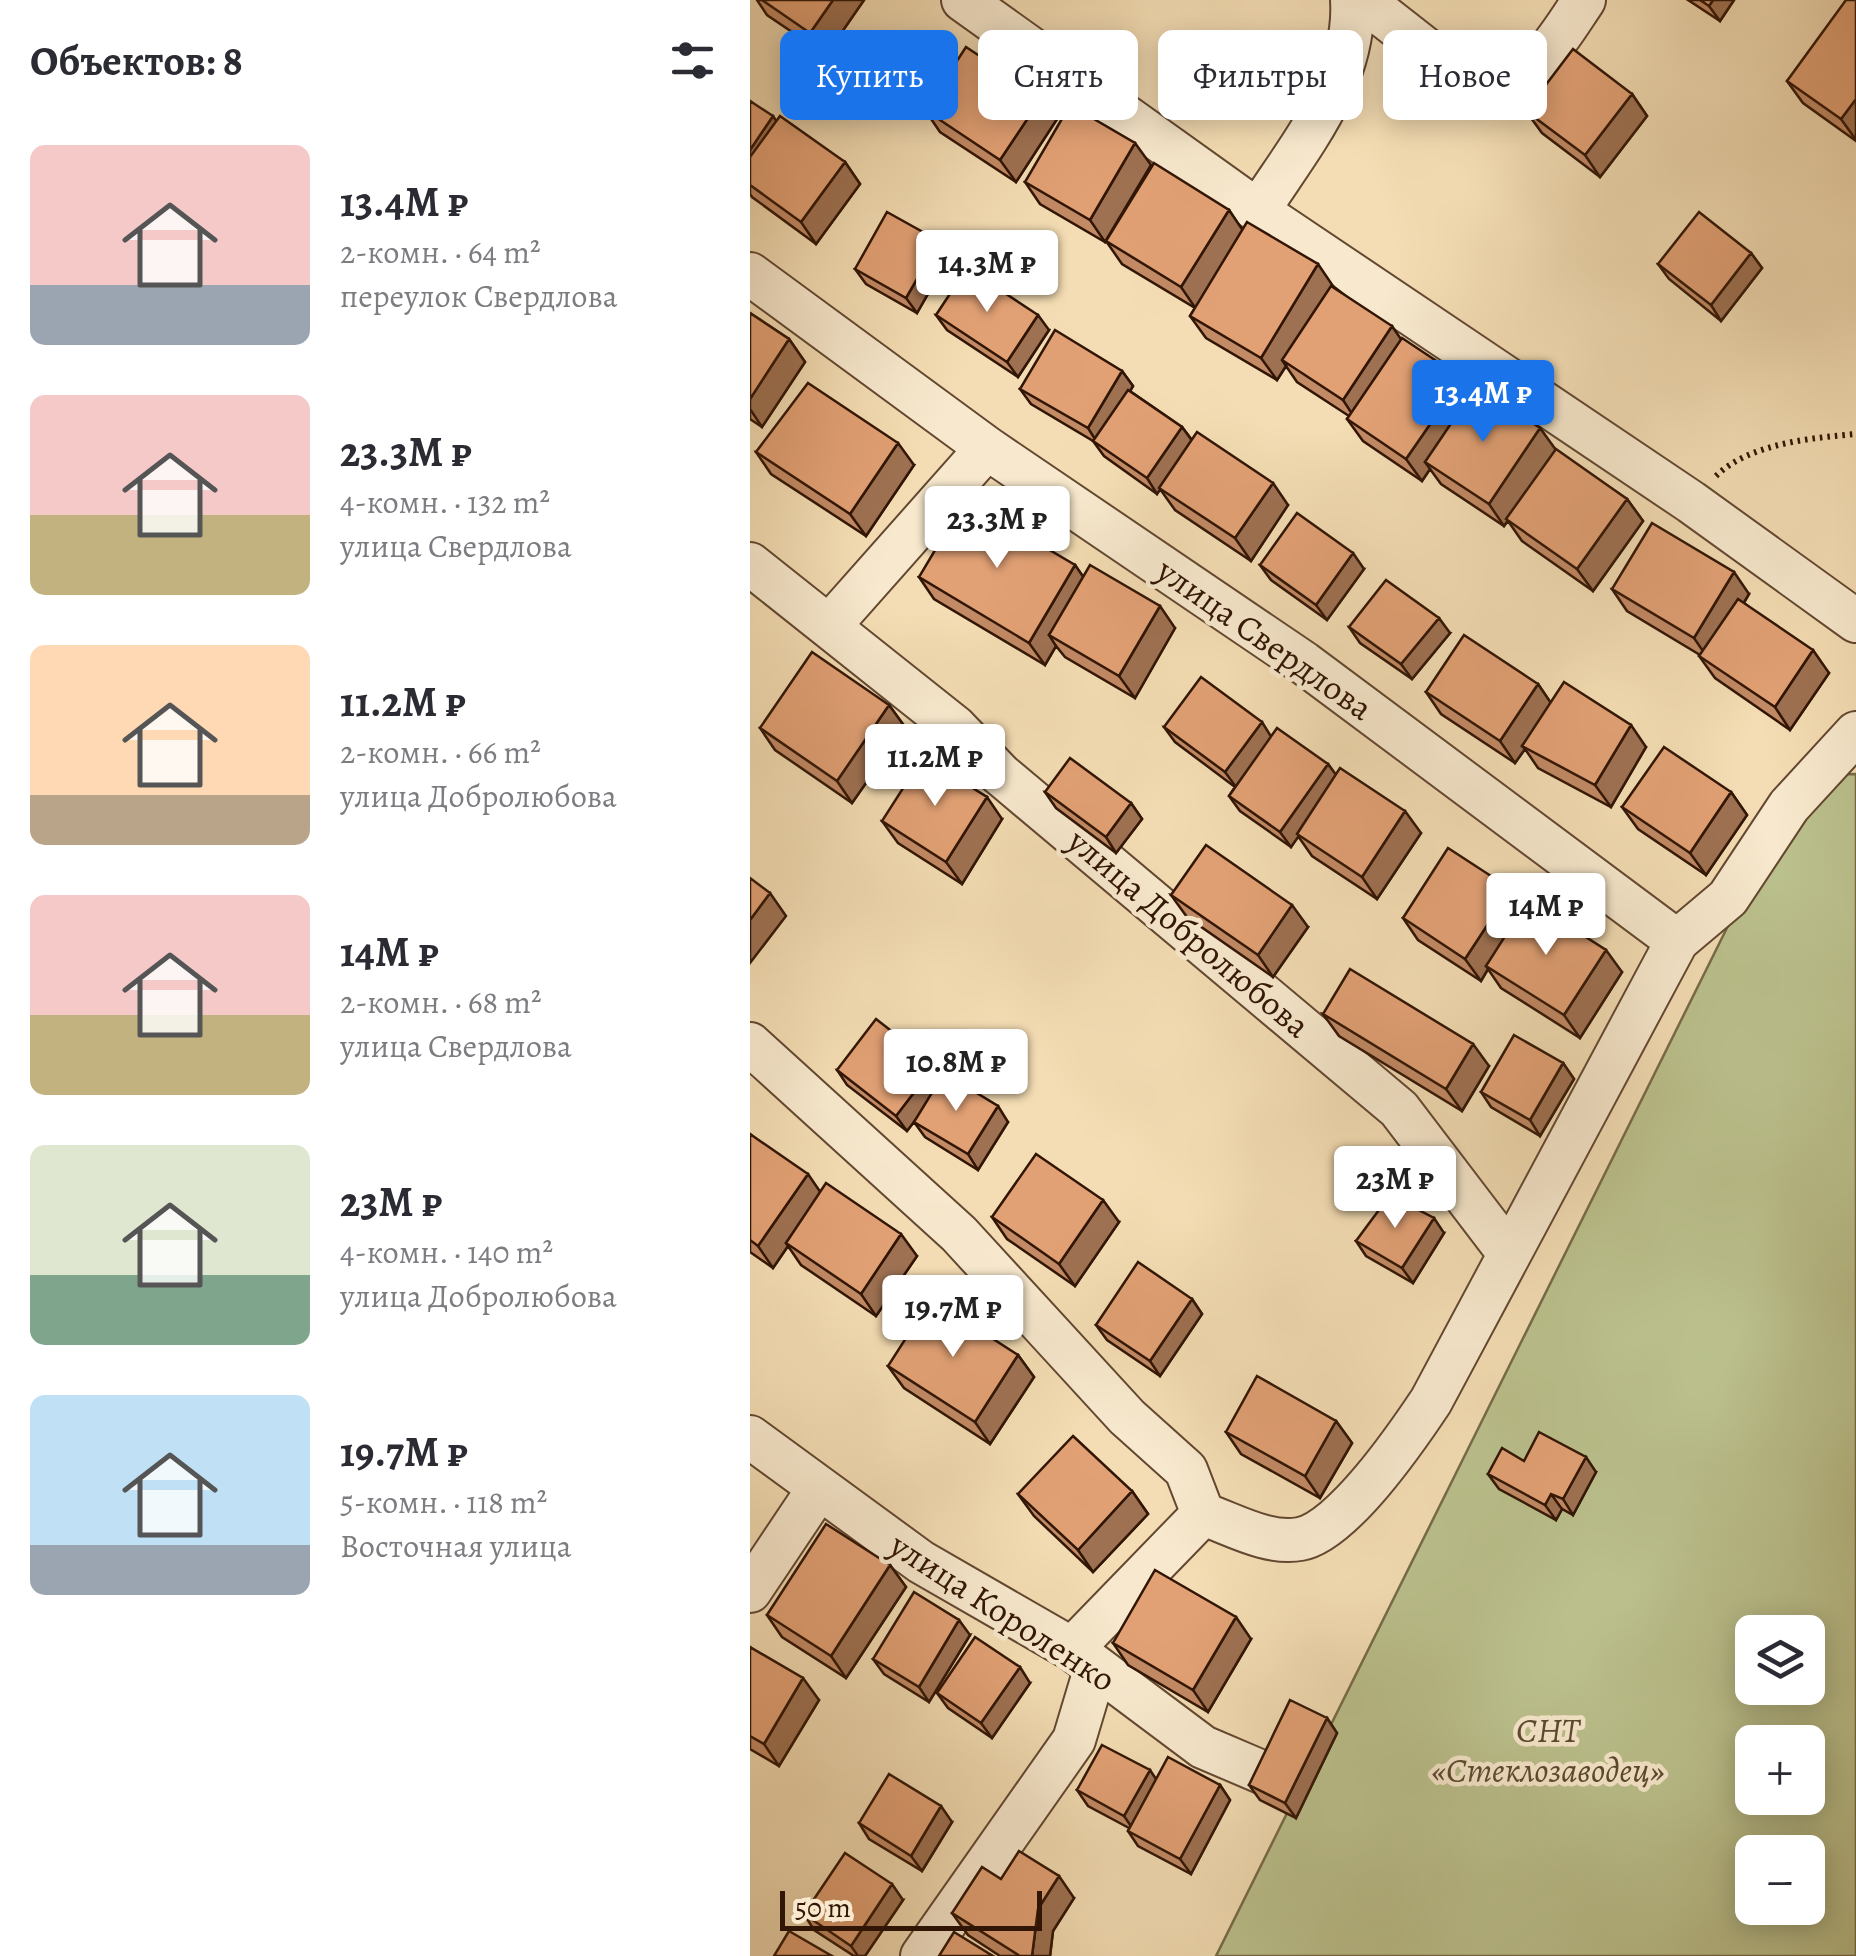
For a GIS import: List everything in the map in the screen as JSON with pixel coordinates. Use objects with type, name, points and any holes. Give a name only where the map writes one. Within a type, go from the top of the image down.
[{"type":"street","points":[[963,0],[1258,211],[1691,502],[1856,621]]},
{"type":"street","points":[[1258,211],[1336,82],[1348,50],[1352,0]]},
{"type":"street","points":[[1363,0],[1456,72],[1500,84],[1530,70],[1551,50],[1584,0]]},
{"type":"street","name":"улица Свердлова","points":[[750,274],[987,448],[1304,663],[1677,942]]},
{"type":"street","points":[[831,624],[987,448]]},
{"type":"street","name":"улица Добролюбова","points":[[750,564],[831,624],[955,726],[1000,774],[1399,1108],[1508,1252]]},
{"type":"street","points":[[750,1044],[958,1234],[1127,1417],[1186,1470],[1203,1514],[1264,1536],[1297,1540],[1324,1532],[1406,1440],[1677,942],[1728,898],[1790,806],[1856,734]]},
{"type":"street","name":"улица Короленко","points":[[750,1437],[921,1562],[1084,1659],[1203,1747],[1264,1774]]},
{"type":"street","points":[[750,1591],[819,1488]]},
{"type":"street","points":[[922,1956],[1074,1740],[1084,1659],[1203,1514]]},
{"type":"path","points":[[1691,502],[1725,467],[1764,450],[1856,434]]},
{"type":"green space","name":"СНТ «Стеклозаводец»","points":[[1856,774],[1856,1956],[1216,1956],[1803,775]]},
{"type":"building","points":[[762,0],[833,0],[812,30],[806,30]]},
{"type":"building","points":[[1846,0],[1856,0],[1856,99],[1841,119],[1787,81]]},
{"type":"building","points":[[966,47],[978,55],[978,120],[1027,120],[1000,160],[940,120],[958,120],[958,59]]},
{"type":"building","points":[[1573,49],[1632,94],[1585,155],[1538,120],[1547,120],[1547,83]]},
{"type":"building","points":[[750,101],[773,116],[750,150]]},
{"type":"building","points":[[780,116],[780,120],[786,120],[845,162],[801,222],[750,185],[750,157]]},
{"type":"building","points":[[1061,120],[1096,120],[1135,143],[1090,220],[1025,182]]},
{"type":"building","points":[[1154,163],[1229,210],[1181,287],[1106,241]]},
{"type":"building","points":[[887,212],[939,241],[906,298],[855,269]]},
{"type":"building","points":[[1699,212],[1751,253],[1711,305],[1658,264]]},
{"type":"building","points":[[1247,222],[1318,264],[1261,358],[1190,316]]},
{"type":"building","points":[[967,268],[1038,315],[1007,362],[936,315]]},
{"type":"building","points":[[1331,286],[1392,326],[1343,400],[1282,360]]},
{"type":"building","points":[[750,313],[789,339],[750,399]]},
{"type":"building","points":[[1055,330],[1122,371],[1088,428],[1020,389]]},
{"type":"building","points":[[1402,338],[1462,378],[1406,459],[1347,419]]},
{"type":"building","points":[[808,383],[898,443],[850,514],[756,452]]},
{"type":"building","points":[[1477,385],[1540,428],[1489,504],[1425,462]]},
{"type":"building","points":[[1128,390],[1182,427],[1147,478],[1093,441]]},
{"type":"building","points":[[1197,432],[1273,483],[1235,538],[1159,488]]},
{"type":"building","points":[[1556,449],[1627,499],[1577,569],[1506,519]]},
{"type":"building","points":[[965,500],[1075,565],[1029,643],[919,577]]},
{"type":"building","points":[[1297,513],[1353,553],[1316,605],[1260,565]]},
{"type":"building","points":[[1652,523],[1734,572],[1694,638],[1612,589]]},
{"type":"building","points":[[1090,565],[1160,606],[1119,676],[1049,635]]},
{"type":"building","points":[[1386,580],[1439,618],[1401,664],[1349,627]]},
{"type":"building","points":[[1738,599],[1813,650],[1775,707],[1699,656]]},
{"type":"building","points":[[1464,635],[1538,684],[1500,741],[1426,692]]},
{"type":"building","points":[[812,652],[889,705],[837,781],[760,728]]},
{"type":"building","points":[[1201,677],[1262,722],[1225,772],[1164,727]]},
{"type":"building","points":[[1564,682],[1631,725],[1595,785],[1522,746]]},
{"type":"building","points":[[1277,728],[1328,764],[1280,832],[1229,796]]},
{"type":"building","points":[[1664,747],[1731,792],[1690,853],[1622,807]]},
{"type":"building","points":[[923,757],[987,797],[946,862],[882,821]]},
{"type":"building","points":[[1070,758],[1131,803],[1106,837],[1045,792]]},
{"type":"building","points":[[1340,768],[1405,811],[1362,877],[1297,834]]},
{"type":"building","points":[[1206,845],[1292,905],[1258,955],[1171,895]]},
{"type":"building","points":[[1448,848],[1511,889],[1465,959],[1403,918]]},
{"type":"building","points":[[750,878],[770,893],[750,920]]},
{"type":"building","points":[[1528,900],[1606,950],[1564,1015],[1486,966]]},
{"type":"building","points":[[1350,969],[1473,1044],[1446,1089],[1323,1014]]},
{"type":"building","points":[[876,1019],[935,1065],[896,1116],[837,1070]]},
{"type":"building","points":[[1514,1035],[1563,1063],[1530,1120],[1481,1092]]},
{"type":"building","points":[[944,1073],[998,1106],[968,1154],[914,1122]]},
{"type":"building","points":[[750,1134],[808,1174],[758,1246],[750,1240]]},
{"type":"building","points":[[1036,1154],[1103,1200],[1059,1264],[992,1217]]},
{"type":"building","points":[[826,1183],[901,1234],[861,1294],[786,1243]]},
{"type":"building","points":[[1390,1195],[1434,1218],[1402,1268],[1356,1241]]},
{"type":"building","points":[[1138,1262],[1192,1299],[1150,1361],[1096,1325]]},
{"type":"building","points":[[931,1299],[1018,1355],[975,1422],[888,1366]]},
{"type":"building","points":[[1257,1376],[1336,1421],[1305,1476],[1226,1432]]},
{"type":"building","points":[[1539,1432],[1586,1457],[1563,1499],[1551,1494],[1545,1505],[1488,1474],[1502,1448],[1524,1461]]},
{"type":"building","points":[[1073,1436],[1132,1491],[1078,1550],[1018,1494]]},
{"type":"building","points":[[826,1524],[890,1565],[831,1656],[767,1615]]},
{"type":"building","points":[[1155,1570],[1236,1617],[1193,1690],[1113,1643]]},
{"type":"building","points":[[914,1592],[959,1620],[919,1687],[873,1659]]},
{"type":"building","points":[[975,1637],[1020,1667],[981,1723],[937,1693]]},
{"type":"building","points":[[750,1647],[803,1678],[764,1744],[750,1736]]},
{"type":"building","points":[[1290,1700],[1327,1718],[1285,1803],[1249,1785]]},
{"type":"building","points":[[1102,1745],[1150,1770],[1124,1816],[1077,1790]]},
{"type":"building","points":[[1168,1757],[1220,1785],[1180,1859],[1128,1831]]},
{"type":"building","points":[[889,1774],[941,1806],[911,1856],[859,1823]]},
{"type":"building","points":[[1019,1851],[1059,1876],[1038,1909],[1032,1956],[1020,1956],[952,1913],[982,1867],[1001,1879]]},
{"type":"building","points":[[845,1853],[892,1884],[851,1946],[804,1914]]},
{"type":"building","points":[[789,1931],[832,1956],[774,1956]]},
{"type":"building","points":[[954,1932],[993,1956],[939,1956]]}]
